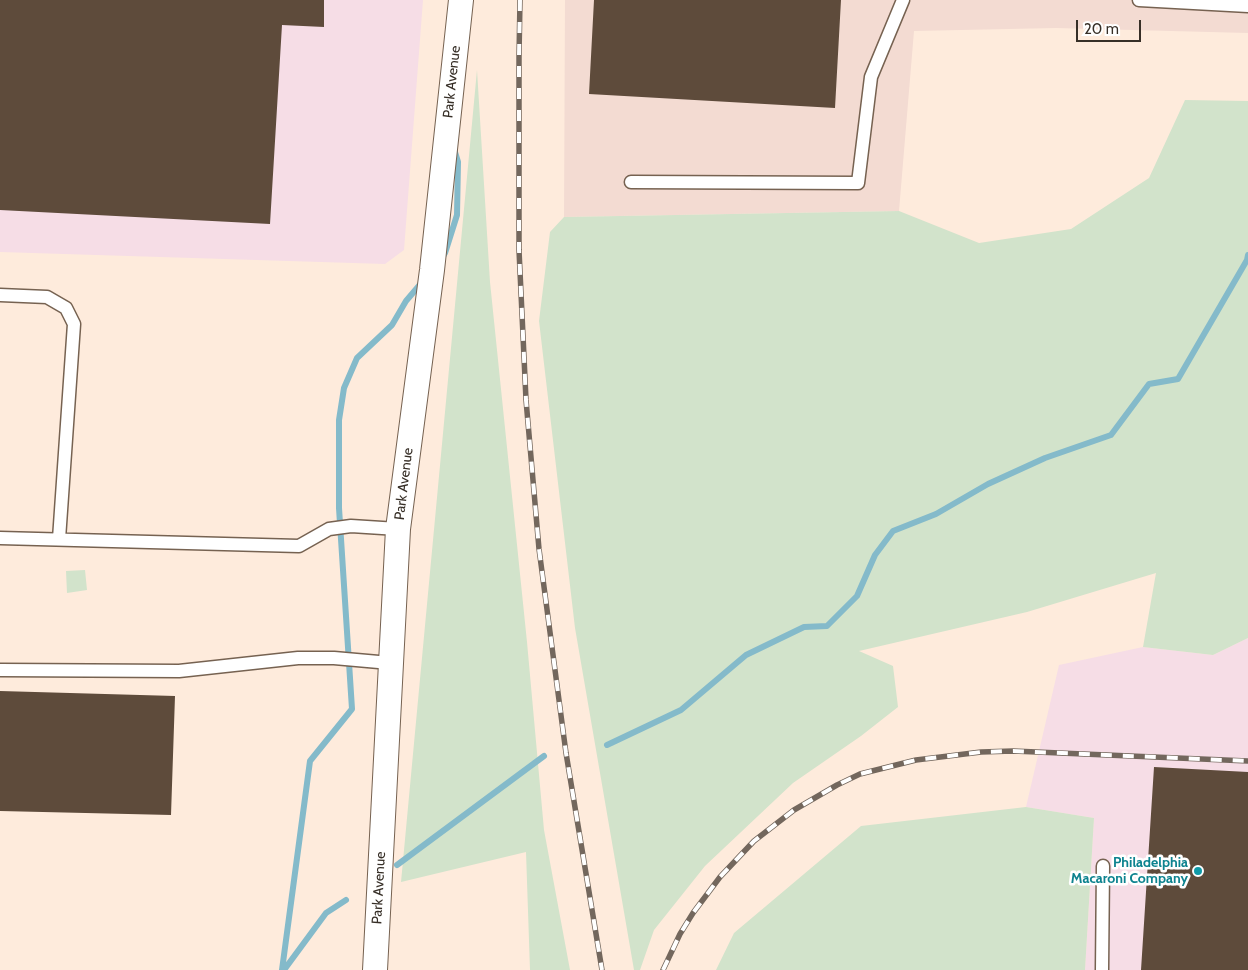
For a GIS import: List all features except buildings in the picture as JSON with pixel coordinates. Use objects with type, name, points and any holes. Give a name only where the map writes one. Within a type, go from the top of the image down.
[{"type":"street","name":"Park Avenue","points":[[375,970],[398,530],[432,270],[461,0]]},
{"type":"lane","points":[[631,182],[858,183],[871,77],[903,0]]},
{"type":"lane","points":[[1139,0],[1248,6]]},
{"type":"lane","points":[[0,295],[47,297],[66,308],[74,324],[59,539]]},
{"type":"lane","points":[[0,538],[299,546],[329,529],[352,526],[398,530]]},
{"type":"lane","points":[[0,670],[179,671],[298,658],[334,658],[390,663]]},
{"type":"lane","points":[[1102,970],[1103,866]]},
{"type":"shaded area","points":[[0,0],[423,0],[404,250],[385,264],[0,252]]},
{"type":"shaded area","points":[[565,0],[1248,0],[1248,33],[1056,28],[914,31],[899,211],[564,217]]},
{"type":"shaded area","points":[[1248,638],[1248,970],[1085,970],[1094,818],[1026,807],[1059,665],[1143,647],[1213,655]]},
{"type":"green space","points":[[477,70],[490,282],[527,642],[544,830],[570,970],[530,970],[526,852],[401,882]]},
{"type":"green space","points":[[1185,100],[1248,101],[1248,638],[1213,655],[1143,647],[1156,573],[1027,612],[859,651],[893,666],[898,707],[861,736],[793,783],[705,866],[654,930],[640,970],[634,970],[575,628],[539,321],[550,232],[564,217],[899,211],[979,243],[1071,229],[1149,178]]},
{"type":"green space","points":[[85,570],[87,590],[67,593],[66,571]]},
{"type":"green space","points":[[1026,807],[1094,818],[1085,970],[716,970],[734,933],[861,826]]},
{"type":"waterway","points":[[442,258],[457,215],[458,162],[454,149]]},
{"type":"waterway","points":[[607,745],[681,710],[746,655],[804,627],[827,626],[857,596],[875,555],[893,531],[936,514],[988,484],[1045,458],[1111,435],[1149,384],[1178,379],[1247,260],[1248,255]]},
{"type":"waterway","points":[[282,970],[310,761],[352,709],[339,508],[339,420],[344,388],[357,358],[392,325],[406,301],[423,281]]},
{"type":"waterway","points":[[397,865],[544,756]]},
{"type":"waterway","points":[[284,970],[326,913],[346,900]]},
{"type":"railway","points":[[520,0],[519,250],[526,400],[539,549],[566,753],[602,970]]},
{"type":"railway","points":[[663,970],[680,934],[693,913],[720,877],[754,841],[794,810],[860,774],[916,760],[981,752],[1013,751],[1248,761]]},
{"type":"place","name":"Philadelphia Macaroni Company","points":[[1198,871]]}]
